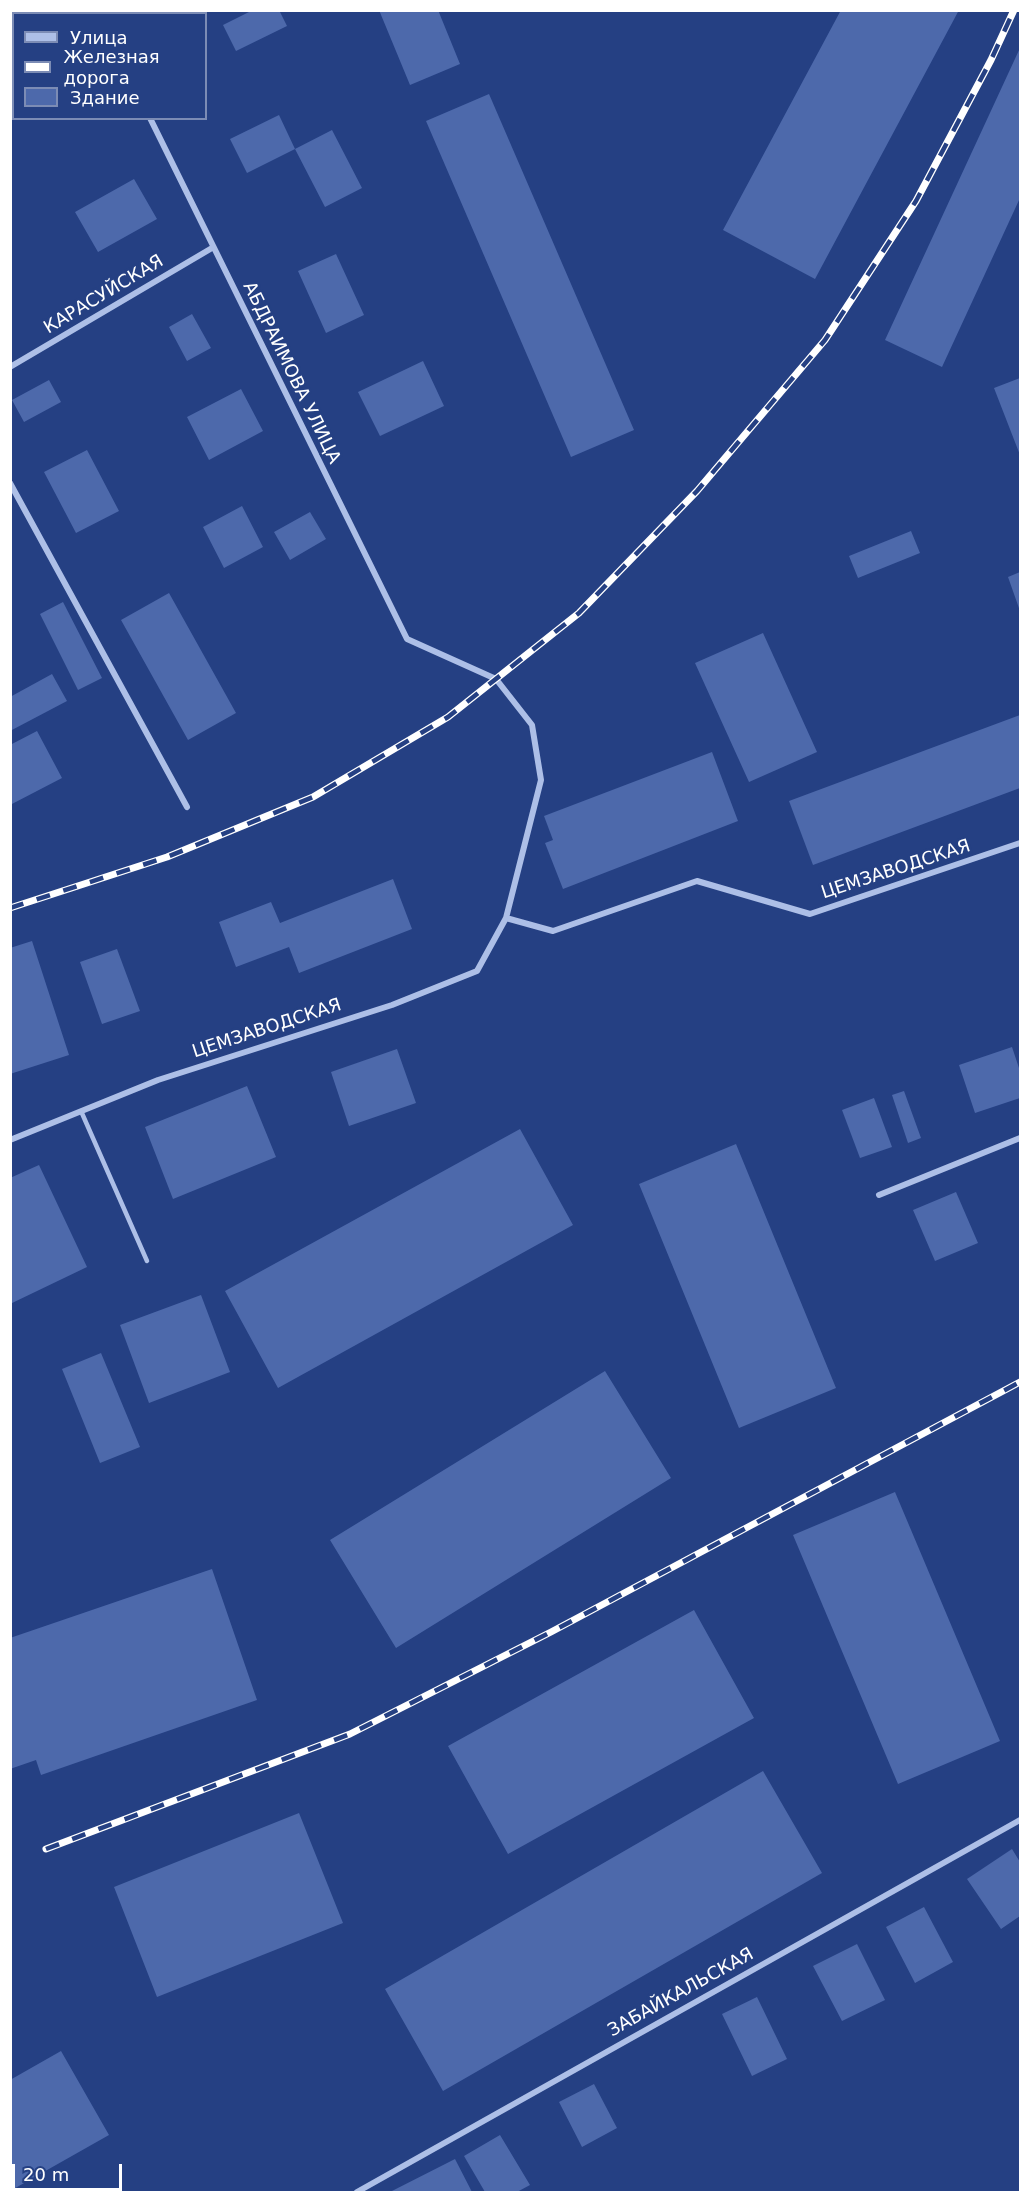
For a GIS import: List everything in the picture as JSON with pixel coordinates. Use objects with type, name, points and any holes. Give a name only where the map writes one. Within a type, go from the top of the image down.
[{"type":"street","name":"АБДРАИМОВА УЛИЦА","points":[[151,120],[406,639],[496,679],[532,725]]},
{"type":"street","name":"КАРАСУЙСКАЯ","points":[[10,367],[212,248]]},
{"type":"street","points":[[10,483],[187,807]]},
{"type":"street","name":"ЦЕМЗАВОДСКАЯ","points":[[10,1140],[158,1080],[392,1005],[477,971],[490,952],[506,918],[541,780],[532,725]]},
{"type":"street","name":"ЦЕМЗАВОДСКАЯ","points":[[506,918],[553,931],[697,881],[810,914],[1020,843]]},
{"type":"street","points":[[879,1196],[1020,1138]]},
{"type":"street","name":"ЗАБАЙКАЛЬСКАЯ","points":[[357,2193],[1020,1820]]},
{"type":"lane","points":[[81,1111],[147,1261]]},
{"type":"building","points":[[10,10],[58,10],[58,12],[12,12],[12,70],[10,66]]},
{"type":"building","points":[[253,10],[279,10],[287,26],[236,51],[223,25]]},
{"type":"building","points":[[379,10],[438,10],[460,64],[410,85]]},
{"type":"building","points":[[841,10],[959,10],[815,279],[723,230]]},
{"type":"building","points":[[1020,48],[1020,198],[942,367],[885,340]]},
{"type":"building","points":[[489,94],[634,430],[571,457],[426,121]]},
{"type":"building","points":[[279,115],[295,149],[247,173],[230,139]]},
{"type":"building","points":[[332,130],[362,188],[325,207],[295,149]]},
{"type":"building","points":[[134,179],[157,219],[98,252],[75,212]]},
{"type":"building","points":[[336,254],[364,315],[326,333],[298,271]]},
{"type":"building","points":[[192,314],[211,348],[187,361],[169,327]]},
{"type":"building","points":[[423,361],[444,406],[380,436],[358,392]]},
{"type":"building","points":[[1020,378],[1020,455],[994,388]]},
{"type":"building","points":[[49,380],[61,402],[24,422],[12,400]]},
{"type":"building","points":[[241,389],[263,431],[209,460],[187,417]]},
{"type":"building","points":[[87,450],[119,511],[76,533],[44,472]]},
{"type":"building","points":[[242,506],[263,547],[224,568],[203,527]]},
{"type":"building","points":[[310,512],[326,539],[290,560],[274,532]]},
{"type":"building","points":[[911,531],[920,553],[858,578],[849,556]]},
{"type":"building","points":[[1020,572],[1020,611],[1008,577]]},
{"type":"building","points":[[169,593],[236,713],[188,740],[121,620]]},
{"type":"building","points":[[63,602],[102,678],[78,690],[40,614]]},
{"type":"building","points":[[763,633],[817,752],[749,782],[695,663]]},
{"type":"building","points":[[52,674],[67,701],[10,731],[10,697]]},
{"type":"building","points":[[1020,715],[1020,788],[813,865],[789,801]]},
{"type":"building","points":[[37,731],[62,778],[10,805],[10,745]]},
{"type":"building","points":[[712,752],[738,821],[563,889],[545,843],[553,840],[544,816]]},
{"type":"building","points":[[393,879],[412,929],[299,973],[289,947],[236,967],[219,922],[271,902],[280,923]]},
{"type":"building","points":[[32,941],[69,1055],[10,1074],[10,948]]},
{"type":"building","points":[[117,949],[140,1011],[102,1024],[80,962]]},
{"type":"building","points":[[1012,1047],[1020,1071],[1020,1098],[975,1113],[959,1065]]},
{"type":"building","points":[[397,1049],[416,1103],[349,1126],[331,1072]]},
{"type":"building","points":[[247,1086],[276,1157],[173,1199],[145,1127]]},
{"type":"building","points":[[904,1091],[921,1138],[908,1143],[892,1095]]},
{"type":"building","points":[[874,1098],[892,1147],[860,1158],[842,1110]]},
{"type":"building","points":[[520,1129],[573,1225],[278,1388],[225,1291]]},
{"type":"building","points":[[736,1144],[836,1388],[739,1428],[639,1184]]},
{"type":"building","points":[[39,1165],[87,1267],[10,1304],[10,1178]]},
{"type":"building","points":[[956,1192],[978,1243],[935,1261],[913,1210]]},
{"type":"building","points":[[201,1295],[230,1372],[149,1403],[120,1325]]},
{"type":"building","points":[[101,1353],[140,1447],[100,1463],[62,1369]]},
{"type":"building","points":[[605,1371],[671,1478],[396,1648],[330,1540]]},
{"type":"building","points":[[895,1492],[1000,1741],[898,1784],[793,1535]]},
{"type":"building","points":[[212,1569],[257,1700],[41,1775],[36,1760],[10,1769],[10,1638]]},
{"type":"building","points":[[694,1610],[754,1718],[508,1854],[448,1746]]},
{"type":"building","points":[[763,1771],[822,1873],[443,2091],[385,1989]]},
{"type":"building","points":[[299,1813],[343,1923],[157,1997],[114,1887]]},
{"type":"building","points":[[1012,1849],[1020,1862],[1020,1916],[1001,1929],[967,1879]]},
{"type":"building","points":[[924,1907],[953,1962],[915,1983],[886,1927]]},
{"type":"building","points":[[857,1944],[885,2000],[842,2021],[813,1966]]},
{"type":"building","points":[[757,1997],[787,2059],[752,2076],[722,2014]]},
{"type":"building","points":[[61,2051],[109,2135],[10,2191],[10,2080]]},
{"type":"building","points":[[594,2084],[617,2128],[582,2147],[559,2102]]},
{"type":"building","points":[[500,2135],[530,2185],[517,2192],[485,2192],[464,2156]]},
{"type":"building","points":[[455,2159],[472,2192],[390,2192]]},
{"type":"railway","points":[[10,908],[167,857],[313,797],[448,717],[579,613],[697,491],[825,340],[916,201],[991,60],[1014,10]]},
{"type":"railway","points":[[46,1849],[350,1734],[551,1632],[1020,1382]]}]
